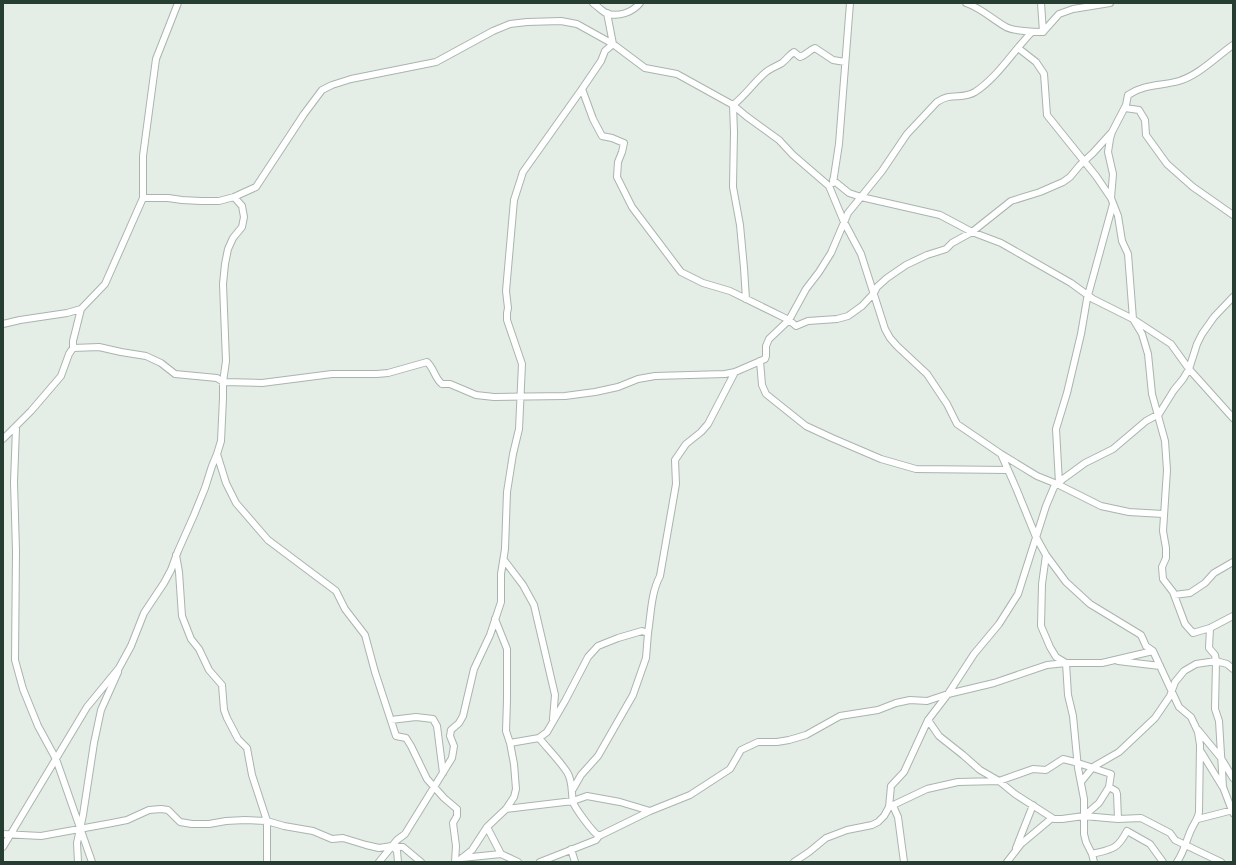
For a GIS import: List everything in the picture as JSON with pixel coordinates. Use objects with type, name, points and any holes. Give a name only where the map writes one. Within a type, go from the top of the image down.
[{"type":"street","points":[[3,439],[16,428],[61,376],[69,354],[73,348],[73,341],[81,309],[105,284],[143,198],[143,156],[156,59],[178,3]]},
{"type":"street","points":[[593,3],[607,13],[627,14],[636,8],[640,3]]},
{"type":"street","points":[[832,191],[840,136],[850,3]]},
{"type":"street","points":[[966,3],[979,9],[1008,28],[1032,32],[1043,32],[1059,14],[1073,9],[1110,3]]},
{"type":"street","points":[[1041,3],[1043,32]]},
{"type":"street","points":[[607,13],[613,44]]},
{"type":"street","points":[[143,198],[219,201],[234,197],[256,187],[316,97],[322,90],[332,85],[351,79],[436,62],[493,31],[510,24],[561,21],[577,24],[613,44],[645,68],[677,74],[733,105],[779,140],[793,155],[829,186],[844,222],[861,254],[885,329],[890,338],[927,374],[947,404],[957,424],[1037,476],[1058,483],[1101,506],[1129,512],[1163,514]]},
{"type":"street","points":[[73,348],[99,347],[146,356],[160,363],[175,374],[217,378],[223,382],[262,383],[332,374],[388,373],[427,362],[438,381],[442,384],[450,384],[476,394],[494,397],[578,395],[618,387],[638,379],[655,376],[725,374],[735,372],[765,359],[766,346],[769,339],[789,320],[806,289],[831,254],[848,213],[882,171],[907,134],[943,97],[969,95],[976,90],[1001,69],[1032,32]]},
{"type":"street","points":[[379,862],[397,840],[404,834],[452,758],[454,746],[450,736],[451,730],[459,723],[463,716],[474,669],[501,602],[501,574],[504,560],[507,492],[513,454],[519,429],[522,364],[507,320],[508,308],[506,291],[514,200],[523,172],[601,61],[605,51],[613,44]]},
{"type":"street","points":[[582,89],[593,119],[602,136],[624,143],[618,162],[617,176],[632,207],[681,272],[703,283],[730,291],[789,320],[796,326],[808,321],[837,319],[848,316],[862,306],[886,278],[906,265],[927,255],[946,249],[952,243],[972,232],[1011,201],[1040,192],[1062,182],[1070,176],[1112,132],[1125,108],[1128,95],[1136,90],[1179,81],[1190,76],[1233,45]]},
{"type":"street","points":[[733,105],[744,96],[755,82],[768,70],[783,62],[790,54],[794,52],[800,57],[806,56],[811,49],[815,48],[833,60],[845,62]]},
{"type":"street","points":[[1018,48],[1036,62],[1044,74],[1047,115],[1096,176],[1112,201],[1118,216],[1122,241],[1128,254],[1134,320],[1142,334],[1148,354],[1152,394],[1159,414],[1167,455],[1163,514],[1163,531],[1166,548],[1166,558],[1162,567],[1164,579],[1174,595],[1185,624],[1193,633],[1210,628],[1233,616]]},
{"type":"street","points":[[733,105],[733,187],[740,225],[746,299]]},
{"type":"street","points":[[1125,108],[1139,110],[1145,120],[1146,135],[1167,164],[1193,187],[1233,215]]},
{"type":"street","points":[[1058,483],[1056,429],[1067,393],[1088,296],[1112,201],[1113,174],[1108,152],[1112,132]]},
{"type":"street","points":[[833,180],[849,193],[940,215],[972,232],[1001,243],[1071,284],[1088,296],[1134,320],[1171,344],[1189,369],[1233,418]]},
{"type":"street","points":[[3,848],[6,834],[56,759],[87,707],[119,668],[131,646],[144,613],[164,583],[205,488],[217,454],[222,428],[223,382],[226,361],[223,284],[225,264],[228,249],[242,227],[244,217],[242,206],[234,197]]},
{"type":"street","points":[[904,862],[898,818],[891,806],[891,786],[904,772],[928,720],[948,694],[974,654],[999,624],[1018,594],[1046,506],[1054,487],[1085,463],[1113,449],[1146,420],[1159,414],[1189,369],[1197,344],[1202,334],[1233,297]]},
{"type":"street","points":[[3,324],[67,313],[81,309]]},
{"type":"street","points":[[760,361],[762,385],[766,394],[806,426],[839,441],[881,459],[916,469],[1008,470]]},
{"type":"street","points":[[573,789],[581,775],[598,756],[633,695],[646,658],[654,594],[656,584],[660,576],[676,484],[675,460],[686,444],[701,432],[708,424],[735,372]]},
{"type":"street","points":[[16,428],[14,482],[16,500],[15,660],[23,689],[38,726],[56,759],[92,862]]},
{"type":"street","points":[[217,454],[226,483],[236,503],[268,540],[336,591],[345,609],[365,635],[396,736],[406,738],[427,779],[434,788],[457,809],[457,816],[453,823],[458,861]]},
{"type":"street","points":[[1001,454],[1036,537],[1046,555],[1066,582],[1090,604],[1141,635],[1146,646],[1153,650],[1179,707],[1191,717],[1197,729],[1221,758],[1233,778]]},
{"type":"street","points":[[176,555],[183,619],[191,639],[199,649],[208,668],[222,685],[224,710],[238,740],[246,748],[252,776],[267,821],[267,862]]},
{"type":"street","points":[[1046,555],[1042,584],[1041,626],[1056,657],[1066,663]]},
{"type":"street","points":[[504,560],[523,585],[534,605],[555,696],[552,721]]},
{"type":"street","points":[[1174,595],[1190,593],[1205,583],[1214,573],[1233,562]]},
{"type":"street","points":[[458,861],[472,850],[487,827],[506,809],[514,797],[516,788],[514,764],[506,731],[507,649],[495,619]]},
{"type":"street","points":[[1210,628],[1209,648],[1215,655],[1216,661],[1215,709],[1219,721],[1222,786]]},
{"type":"street","points":[[510,743],[539,738],[547,732],[552,721],[566,701],[588,657],[598,646],[642,631],[648,633]]},
{"type":"street","points":[[540,862],[596,840],[599,836],[650,811],[690,795],[730,769],[741,750],[758,742],[777,742],[789,740],[806,735],[840,716],[878,710],[896,703],[910,700],[926,701],[994,683],[1047,665],[1066,663],[1102,663],[1153,650]]},
{"type":"street","points":[[1112,660],[1160,666]]},
{"type":"street","points":[[1081,782],[1093,768],[1119,752],[1154,719],[1172,691],[1175,682],[1184,671],[1196,664],[1216,661],[1227,664],[1233,668]]},
{"type":"street","points":[[1066,663],[1077,763],[1084,799],[1084,826],[1086,842],[1094,862]]},
{"type":"street","points":[[78,862],[77,843],[94,743],[101,710],[114,684],[119,668]]},
{"type":"street","points":[[390,720],[424,717],[433,719],[437,726],[443,773]]},
{"type":"street","points":[[928,720],[939,736],[980,770],[999,781],[1015,794],[1052,818],[1062,819],[1084,816],[1118,819],[1141,818],[1170,833],[1175,840],[1221,862]]},
{"type":"street","points":[[1177,862],[1191,830],[1198,819],[1200,810],[1200,750],[1197,729]]},
{"type":"street","points":[[539,738],[568,773],[573,789],[573,803],[595,834],[599,836]]},
{"type":"street","points":[[1198,819],[1232,811],[1222,786],[1200,750]]},
{"type":"street","points":[[794,862],[826,838],[847,830],[872,825],[878,822],[891,806],[927,789],[958,782],[999,781],[1033,769],[1046,770],[1063,759],[1111,774],[1109,787],[1099,803],[1084,816]]},
{"type":"street","points":[[1109,787],[1116,791],[1117,794],[1118,819]]},
{"type":"street","points":[[506,809],[573,801],[587,796],[620,802],[650,811]]},
{"type":"street","points":[[1014,853],[1033,805]]},
{"type":"street","points":[[6,834],[41,836],[127,820],[150,810],[168,810],[180,822],[192,824],[209,824],[245,820],[267,821],[312,831],[332,838],[343,838],[379,848],[392,846],[403,847],[421,862]]},
{"type":"street","points":[[1007,862],[1022,844],[1052,818]]},
{"type":"street","points":[[487,827],[501,854]]},
{"type":"street","points":[[1092,854],[1114,848],[1122,840],[1127,831],[1150,844],[1163,862]]},
{"type":"street","points":[[392,846],[397,851],[398,862]]},
{"type":"street","points":[[570,849],[575,862]]},
{"type":"street","points":[[458,861],[501,854],[518,862]]}]
